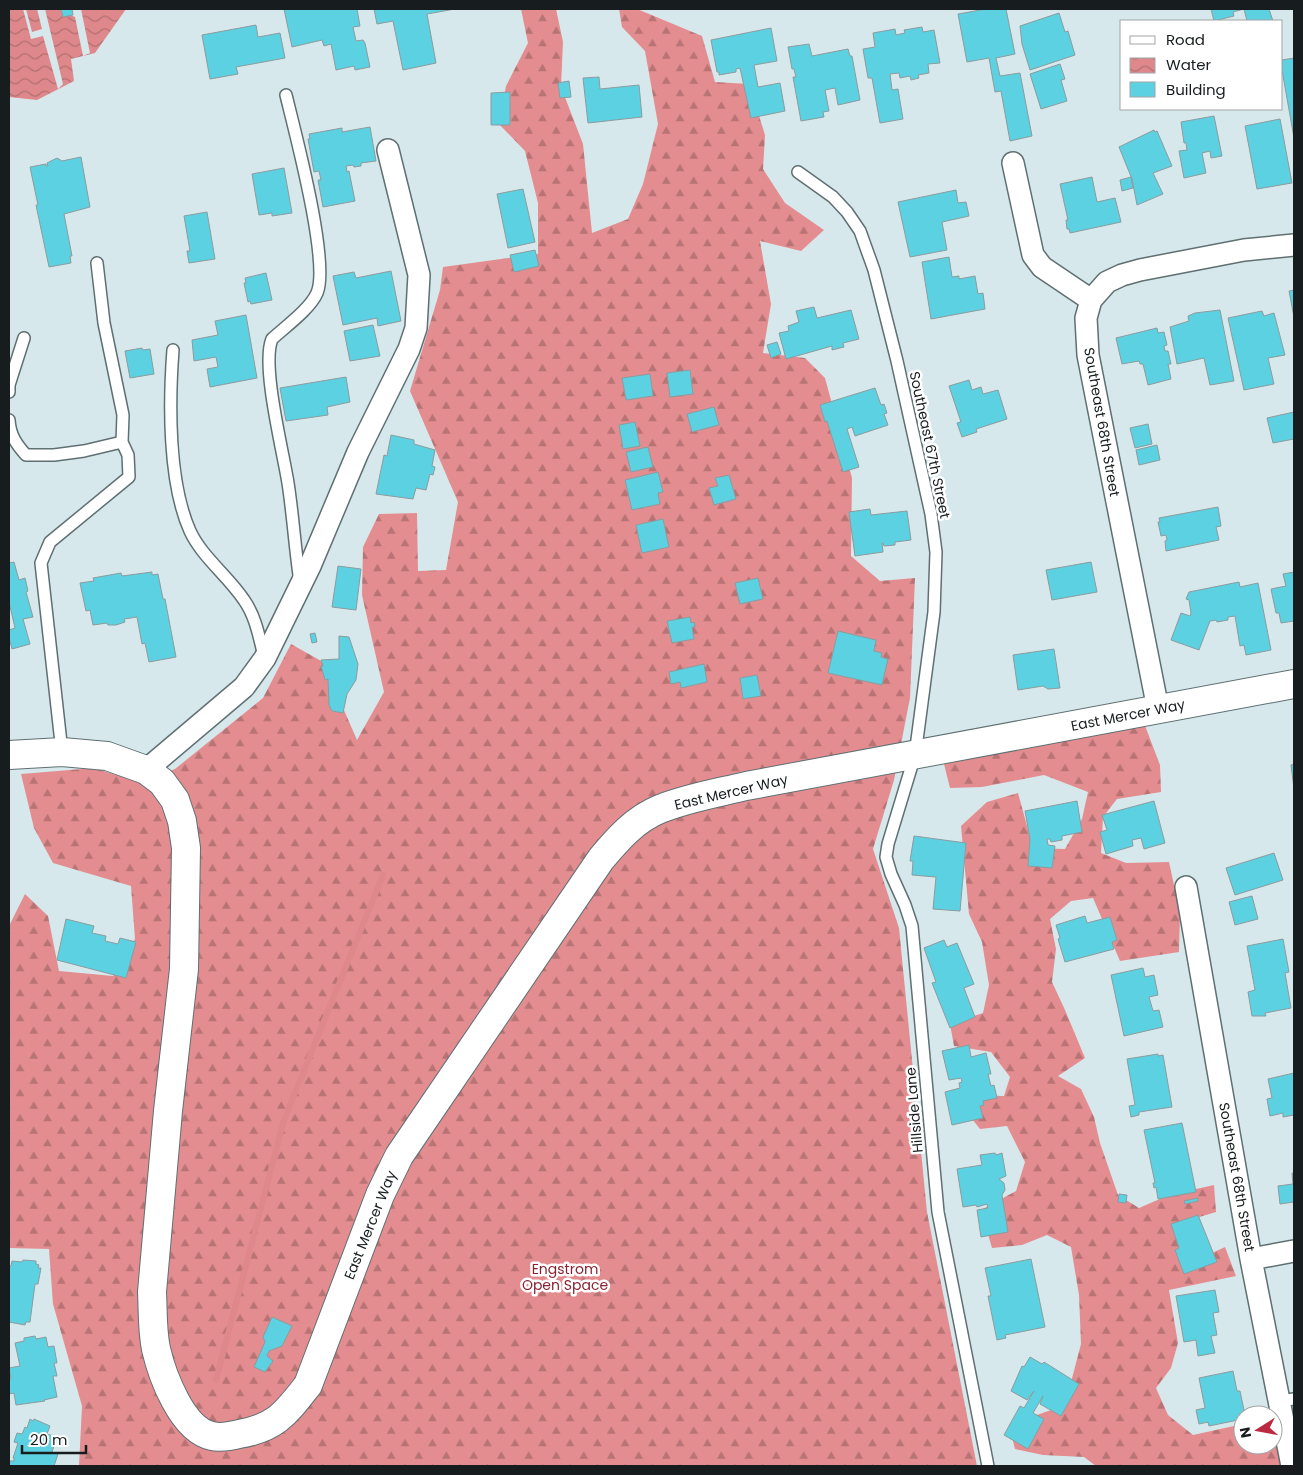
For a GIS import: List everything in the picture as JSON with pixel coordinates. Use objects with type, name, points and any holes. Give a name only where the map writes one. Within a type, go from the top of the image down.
[{"type":"street","points":[[146,770],[244,687],[265,658],[300,586],[358,452],[409,349],[416,328],[419,275],[388,150]]},
{"type":"street","points":[[1013,164],[1033,255],[1042,267],[1091,300],[1107,282],[1140,270],[1244,250],[1294,245]]},
{"type":"street","name":"Southeast 68th Street","points":[[1091,300],[1086,318],[1088,355],[1158,709]]},
{"type":"street","name":"East Mercer Way","points":[[9,755],[62,752],[107,756],[146,770],[162,782],[175,800],[182,821],[186,848],[184,969],[168,1111],[152,1292],[156,1348],[166,1380],[186,1418],[199,1429],[212,1436],[232,1436],[268,1426],[288,1411],[308,1385],[380,1195],[398,1156],[601,859],[619,837],[640,820],[659,810],[702,796],[746,786],[1294,684]]},
{"type":"street","name":"Southeast 68th Street","points":[[1186,887],[1251,1259],[1287,1400],[1292,1466]]},
{"type":"street","points":[[1251,1259],[1294,1251]]},
{"type":"lane","points":[[286,95],[314,223],[320,266],[317,294],[272,339],[269,346],[270,374],[288,484],[300,586]]},
{"type":"lane","name":"Southeast 67th Street","points":[[798,172],[833,197],[847,212],[860,231],[874,270],[931,514],[936,552],[934,612],[915,755]]},
{"type":"lane","points":[[62,752],[41,563],[50,542],[129,477],[128,456],[122,442],[123,415],[104,323],[97,263]]},
{"type":"lane","points":[[9,392],[9,384],[24,338]]},
{"type":"lane","points":[[173,350],[170,400],[171,432],[174,466],[181,506],[190,532],[244,600],[255,619],[265,658]]},
{"type":"lane","points":[[9,420],[10,431],[16,445],[26,455],[54,455],[84,451],[122,442]]},
{"type":"lane","name":"Hillside Lane","points":[[915,755],[888,844],[886,857],[890,874],[912,926],[938,1212],[988,1466]]},
{"type":"green space","name":"Engstrom Open Space","points":[[521,9],[556,9],[563,42],[561,87],[583,144],[592,233],[628,219],[643,184],[658,124],[645,51],[622,27],[619,9],[637,9],[702,36],[715,82],[749,84],[765,135],[763,169],[785,203],[824,230],[801,251],[760,241],[771,304],[763,353],[805,358],[825,378],[852,478],[851,556],[880,581],[915,578],[910,698],[894,780],[873,849],[899,928],[927,1212],[977,1466],[79,1466],[82,1406],[53,1304],[49,1249],[9,1248],[9,926],[25,894],[48,916],[59,971],[113,976],[135,939],[131,886],[53,863],[34,828],[21,774],[94,768],[142,783],[175,769],[263,698],[291,644],[323,662],[357,740],[384,692],[362,595],[363,547],[379,514],[417,513],[418,571],[446,570],[458,502],[410,391],[440,290],[443,267],[538,254],[538,203],[525,151],[499,124],[506,86],[528,43]]},
{"type":"green space","points":[[1144,723],[1160,765],[1161,792],[1117,799],[1103,817],[1101,853],[1126,863],[1169,862],[1180,913],[1179,952],[1120,961],[1093,898],[1071,901],[1050,919],[1056,949],[1052,982],[1085,1058],[1058,1076],[1081,1089],[1094,1117],[1100,1143],[1118,1195],[1139,1208],[1169,1195],[1214,1185],[1216,1212],[1186,1221],[1197,1260],[1225,1247],[1236,1276],[1169,1290],[1178,1343],[1171,1368],[1156,1388],[1168,1415],[1193,1435],[1233,1426],[1233,1455],[1280,1455],[1282,1466],[1096,1466],[1084,1457],[1043,1455],[1015,1449],[1009,1425],[1065,1405],[1081,1344],[1079,1295],[1071,1247],[1047,1235],[1022,1245],[992,1248],[981,1210],[1016,1191],[1025,1162],[1007,1126],[980,1129],[965,1110],[971,1095],[1004,1096],[1010,1077],[991,1052],[954,1046],[950,1024],[983,1013],[989,985],[982,942],[969,914],[961,826],[987,802],[1018,793],[1033,848],[1065,849],[1082,819],[1088,792],[1044,775],[982,787],[950,788],[944,764]]},
{"type":"water","points":[[9,9],[126,9],[95,53],[71,59],[74,81],[37,100],[9,97]]},
{"type":"pier","points":[[23,9],[26,9],[32,32],[42,29],[37,9],[45,9],[63,84],[58,89],[43,36],[31,39]]},
{"type":"pier","points":[[64,9],[81,9],[90,53],[83,56],[75,17],[65,13]]},
{"type":"building","points":[[61,9],[72,9],[73,15],[63,17]]},
{"type":"building","points":[[284,9],[357,9],[360,26],[353,27],[356,41],[363,40],[365,43],[370,67],[355,70],[354,66],[336,70],[331,44],[324,46],[322,40],[292,47]]},
{"type":"building","points":[[374,9],[455,9],[427,14],[436,63],[403,70],[393,21],[377,24]]},
{"type":"building","points":[[986,9],[1006,9],[1015,54],[996,58],[1000,76],[1020,73],[1032,136],[1010,141],[1001,91],[995,92],[989,58],[967,62],[958,14]]},
{"type":"building","points":[[1211,9],[1244,9],[1233,12],[1234,16],[1214,20]]},
{"type":"building","points":[[1244,9],[1269,9],[1273,20],[1247,20]]},
{"type":"building","points":[[1059,13],[1065,32],[1068,31],[1075,55],[1030,70],[1022,44],[1020,26]]},
{"type":"building","points":[[256,25],[258,37],[280,33],[285,58],[236,67],[238,74],[210,79],[202,35]]},
{"type":"building","points":[[922,27],[923,32],[934,30],[940,63],[928,64],[929,73],[918,75],[919,78],[911,80],[910,76],[900,78],[899,73],[890,74],[892,90],[898,89],[903,119],[880,123],[872,78],[868,78],[863,49],[875,47],[873,33],[895,29],[896,35],[905,33],[904,30]]},
{"type":"building","points":[[771,28],[777,61],[754,65],[758,87],[780,83],[785,111],[751,118],[740,68],[736,69],[736,72],[719,75],[711,40]]},
{"type":"building","points":[[809,44],[812,56],[848,49],[850,56],[852,56],[860,100],[838,105],[835,88],[825,90],[829,111],[823,112],[824,117],[801,121],[793,77],[796,77],[794,69],[792,69],[788,47]]},
{"type":"building","points":[[1294,58],[1294,138],[1283,76],[1283,60]]},
{"type":"building","points":[[1060,64],[1065,79],[1061,80],[1067,101],[1041,109],[1030,74]]},
{"type":"building","points":[[599,77],[600,89],[639,85],[642,117],[588,123],[583,78]]},
{"type":"building","points":[[569,81],[571,97],[560,98],[558,83]]},
{"type":"building","points":[[510,92],[510,125],[491,125],[491,93]]},
{"type":"building","points":[[1214,116],[1222,156],[1211,158],[1210,151],[1202,153],[1206,173],[1184,178],[1179,151],[1187,150],[1181,122]]},
{"type":"building","points":[[1280,119],[1292,183],[1257,189],[1245,126]]},
{"type":"building","points":[[370,127],[376,161],[361,163],[361,166],[346,166],[347,172],[349,171],[355,201],[323,207],[318,180],[321,180],[319,171],[314,172],[308,139],[310,139],[309,134],[342,128],[342,132]]},
{"type":"building","points":[[1154,130],[1155,132],[1157,131],[1172,166],[1153,173],[1163,194],[1137,205],[1132,179],[1119,147]]},
{"type":"building","points":[[81,157],[90,207],[64,214],[72,256],[70,256],[71,263],[49,267],[30,167],[46,164],[48,166],[47,163],[57,158],[62,161]]},
{"type":"building","points":[[284,168],[292,213],[272,216],[272,213],[259,215],[252,174]]},
{"type":"building","points":[[1092,177],[1097,202],[1115,198],[1121,222],[1070,233],[1069,229],[1067,229],[1066,220],[1068,220],[1060,184]]},
{"type":"building","points":[[1131,177],[1133,188],[1122,191],[1120,180]]},
{"type":"building","points":[[523,189],[535,242],[508,248],[497,194]]},
{"type":"building","points":[[956,190],[958,203],[966,202],[969,216],[942,222],[947,250],[910,257],[898,202]]},
{"type":"building","points":[[207,212],[215,259],[189,263],[187,251],[190,251],[184,216]]},
{"type":"building","points":[[535,250],[539,266],[514,272],[510,255]]},
{"type":"building","points":[[949,257],[952,277],[959,276],[959,279],[975,276],[978,294],[983,293],[985,309],[931,319],[922,262]]},
{"type":"building","points":[[391,271],[401,321],[378,326],[377,318],[343,325],[333,276],[354,272],[356,278]]},
{"type":"building","points":[[266,273],[272,300],[251,304],[250,301],[248,302],[244,283],[246,283],[245,278]]},
{"type":"building","points":[[1294,290],[1294,317],[1289,291]]},
{"type":"building","points":[[814,307],[817,318],[851,310],[859,339],[843,343],[844,347],[832,350],[832,346],[786,359],[779,333],[789,331],[788,326],[799,322],[796,311]]},
{"type":"building","points":[[1220,310],[1234,381],[1210,385],[1204,358],[1177,364],[1170,327],[1189,321],[1188,316],[1195,313]]},
{"type":"building","points":[[1262,311],[1264,316],[1274,313],[1285,355],[1268,358],[1274,384],[1244,390],[1228,318]]},
{"type":"building","points":[[246,315],[257,378],[210,387],[207,369],[218,367],[216,357],[194,361],[192,340],[218,335],[215,321]]},
{"type":"building","points":[[373,325],[380,356],[350,361],[344,331]]},
{"type":"building","points":[[1157,328],[1158,333],[1164,332],[1167,345],[1164,346],[1165,351],[1168,351],[1171,364],[1168,364],[1171,379],[1148,385],[1143,364],[1140,364],[1139,361],[1122,364],[1116,338]]},
{"type":"building","points":[[777,342],[781,354],[771,358],[767,345]]},
{"type":"building","points":[[142,348],[143,350],[150,349],[154,374],[130,378],[125,351]]},
{"type":"building","points":[[690,370],[693,394],[670,397],[667,373]]},
{"type":"building","points":[[650,374],[653,396],[626,400],[622,378]]},
{"type":"building","points":[[346,377],[350,402],[327,407],[328,415],[286,421],[280,388]]},
{"type":"building","points":[[969,380],[972,390],[981,387],[983,394],[998,390],[1007,419],[976,429],[977,432],[962,437],[957,423],[961,422],[949,386]]},
{"type":"building","points":[[875,388],[881,405],[884,404],[887,413],[884,414],[888,425],[855,436],[852,427],[847,429],[859,467],[843,472],[820,405]]},
{"type":"building","points":[[714,407],[719,425],[692,432],[687,414]]},
{"type":"building","points":[[1294,412],[1294,439],[1273,443],[1267,418]]},
{"type":"building","points":[[635,422],[640,446],[623,449],[619,425]]},
{"type":"building","points":[[1148,424],[1152,444],[1135,448],[1130,428]]},
{"type":"building","points":[[391,435],[414,440],[414,444],[435,450],[432,466],[435,467],[433,475],[430,474],[426,490],[416,488],[413,499],[376,494],[384,455],[387,456]]},
{"type":"building","points":[[1157,445],[1160,460],[1139,465],[1136,450]]},
{"type":"building","points":[[648,447],[653,467],[631,472],[626,452]]},
{"type":"building","points":[[658,472],[663,492],[658,493],[660,504],[632,510],[625,480]]},
{"type":"building","points":[[729,475],[736,499],[714,505],[709,488],[718,486],[715,478]]},
{"type":"building","points":[[1218,507],[1221,526],[1216,527],[1219,540],[1166,551],[1166,535],[1161,536],[1159,518]]},
{"type":"building","points":[[870,509],[871,515],[907,511],[911,540],[895,542],[895,545],[884,546],[882,543],[883,552],[855,556],[849,512]]},
{"type":"building","points":[[663,519],[669,547],[642,553],[636,525]]},
{"type":"building","points":[[14,562],[19,580],[25,578],[28,591],[26,592],[33,617],[23,619],[30,644],[12,649],[9,630],[15,628],[9,602],[9,563]]},
{"type":"building","points":[[1091,562],[1097,592],[1052,600],[1046,570]]},
{"type":"building","points":[[338,566],[361,569],[356,610],[332,607]]},
{"type":"building","points":[[152,572],[152,575],[158,574],[163,599],[165,599],[176,657],[149,662],[145,643],[142,644],[137,617],[124,619],[125,622],[116,625],[108,625],[107,623],[93,625],[90,610],[86,611],[80,583],[94,581],[93,578],[121,573],[122,576]]},
{"type":"building","points":[[1294,572],[1294,621],[1281,623],[1279,613],[1276,613],[1271,589],[1286,586],[1283,574]]},
{"type":"building","points":[[758,578],[763,599],[740,604],[735,583]]},
{"type":"building","points":[[1239,582],[1240,587],[1258,583],[1271,650],[1246,655],[1244,645],[1240,646],[1235,616],[1228,617],[1228,620],[1210,621],[1199,650],[1171,640],[1181,613],[1190,616],[1189,600],[1186,599],[1189,592]]},
{"type":"building","points":[[690,617],[691,623],[694,622],[695,627],[692,627],[694,639],[672,643],[667,621]]},
{"type":"building","points":[[838,631],[876,640],[874,651],[882,653],[881,657],[888,659],[882,685],[828,673]]},
{"type":"building","points":[[315,633],[317,642],[312,643],[310,634]]},
{"type":"building","points":[[339,636],[349,637],[358,664],[356,680],[347,694],[343,713],[332,711],[329,705],[328,679],[325,680],[321,666],[323,666],[321,660],[339,659]]},
{"type":"building","points":[[1054,649],[1060,688],[1048,689],[1043,686],[1018,690],[1013,655]]},
{"type":"building","points":[[704,664],[707,682],[681,688],[680,682],[671,684],[669,672]]},
{"type":"building","points":[[757,675],[761,696],[743,699],[740,678]]},
{"type":"building","points":[[1294,764],[1294,789],[1291,765]]},
{"type":"building","points":[[1077,801],[1082,832],[1062,836],[1062,840],[1051,842],[1050,839],[1047,839],[1048,845],[1055,846],[1052,868],[1028,866],[1030,839],[1025,811]]},
{"type":"building","points":[[1154,801],[1165,843],[1144,849],[1141,838],[1132,840],[1133,846],[1106,854],[1100,832],[1107,830],[1102,815]]},
{"type":"building","points":[[914,836],[966,843],[960,911],[933,909],[936,877],[912,875],[913,861],[910,861]]},
{"type":"building","points":[[1274,853],[1283,880],[1235,895],[1226,868]]},
{"type":"building","points":[[1252,896],[1258,919],[1235,925],[1229,902]]},
{"type":"building","points":[[1085,916],[1087,923],[1110,917],[1117,940],[1112,942],[1114,949],[1065,962],[1056,925]]},
{"type":"building","points":[[66,919],[94,926],[92,933],[106,936],[105,941],[118,944],[120,938],[136,942],[126,978],[57,960]]},
{"type":"building","points":[[1283,939],[1289,972],[1285,973],[1291,1008],[1265,1013],[1266,1016],[1252,1016],[1248,992],[1255,990],[1247,946]]},
{"type":"building","points":[[944,940],[947,947],[957,943],[974,984],[964,988],[975,1017],[950,1028],[932,983],[936,982],[924,948]]},
{"type":"building","points":[[1143,968],[1145,977],[1154,975],[1158,995],[1149,997],[1153,1011],[1159,1010],[1163,1027],[1124,1036],[1111,975]]},
{"type":"building","points":[[969,1045],[971,1057],[986,1053],[991,1074],[988,1074],[991,1086],[994,1085],[997,1098],[983,1101],[984,1105],[980,1106],[983,1118],[952,1125],[945,1092],[960,1088],[959,1083],[962,1082],[961,1078],[949,1080],[942,1051]]},
{"type":"building","points":[[1158,1054],[1158,1056],[1163,1055],[1172,1107],[1139,1112],[1139,1115],[1131,1117],[1129,1106],[1135,1105],[1127,1059]]},
{"type":"building","points":[[1294,1073],[1294,1115],[1283,1117],[1283,1113],[1270,1116],[1267,1099],[1272,1098],[1268,1079]]},
{"type":"building","points":[[1182,1123],[1196,1192],[1158,1199],[1156,1187],[1154,1188],[1153,1183],[1155,1183],[1144,1130]]},
{"type":"building","points":[[995,1153],[996,1155],[1002,1153],[1006,1176],[999,1179],[1004,1183],[1005,1190],[1002,1195],[1008,1232],[981,1237],[977,1210],[988,1208],[987,1204],[977,1207],[976,1205],[963,1207],[957,1169],[982,1165],[980,1155]]},
{"type":"building","points":[[1292,1173],[1294,1173],[1294,1202],[1280,1204],[1278,1186],[1293,1184]]},
{"type":"building","points":[[1119,1194],[1127,1195],[1126,1203],[1118,1202]]},
{"type":"building","points":[[1198,1198],[1198,1201],[1185,1204],[1184,1201]]},
{"type":"building","points":[[1198,1215],[1217,1262],[1184,1274],[1175,1250],[1179,1248],[1171,1224]]},
{"type":"building","points":[[1031,1259],[1045,1327],[1005,1335],[1006,1338],[997,1340],[988,1296],[991,1296],[985,1268]]},
{"type":"building","points":[[23,1260],[36,1261],[36,1264],[39,1265],[38,1268],[41,1268],[38,1284],[35,1284],[30,1322],[26,1322],[25,1325],[9,1322],[9,1266],[11,1266],[12,1261],[22,1262]]},
{"type":"building","points":[[1215,1290],[1219,1312],[1213,1313],[1217,1335],[1211,1336],[1215,1353],[1198,1356],[1196,1340],[1184,1342],[1176,1296]]},
{"type":"building","points":[[272,1317],[292,1326],[282,1346],[269,1351],[267,1356],[273,1361],[265,1372],[254,1367],[265,1342],[263,1337]]},
{"type":"building","points":[[35,1336],[36,1339],[46,1337],[48,1347],[54,1346],[57,1363],[54,1363],[57,1376],[53,1376],[57,1397],[45,1401],[16,1405],[14,1393],[9,1394],[9,1380],[11,1379],[9,1368],[20,1366],[15,1343],[24,1341],[24,1338]]},
{"type":"building","points":[[1030,1357],[1042,1364],[1044,1362],[1079,1384],[1061,1416],[1040,1404],[1043,1396],[1033,1413],[1044,1419],[1028,1449],[1004,1435],[1020,1406],[1024,1408],[1034,1391],[1027,1400],[1011,1391],[1022,1366],[1024,1367]]},
{"type":"building","points":[[1233,1371],[1237,1391],[1240,1391],[1243,1405],[1233,1405],[1233,1421],[1209,1426],[1208,1422],[1199,1424],[1196,1410],[1205,1408],[1199,1378]]},
{"type":"building","points":[[30,1419],[50,1426],[47,1434],[57,1437],[52,1452],[58,1454],[54,1466],[9,1466],[9,1461],[14,1461],[13,1458],[18,1443],[14,1442],[17,1433],[22,1434],[25,1427],[27,1428]]},
{"type":"waterway","points":[[216,1380],[284,1120],[383,875]]}]
